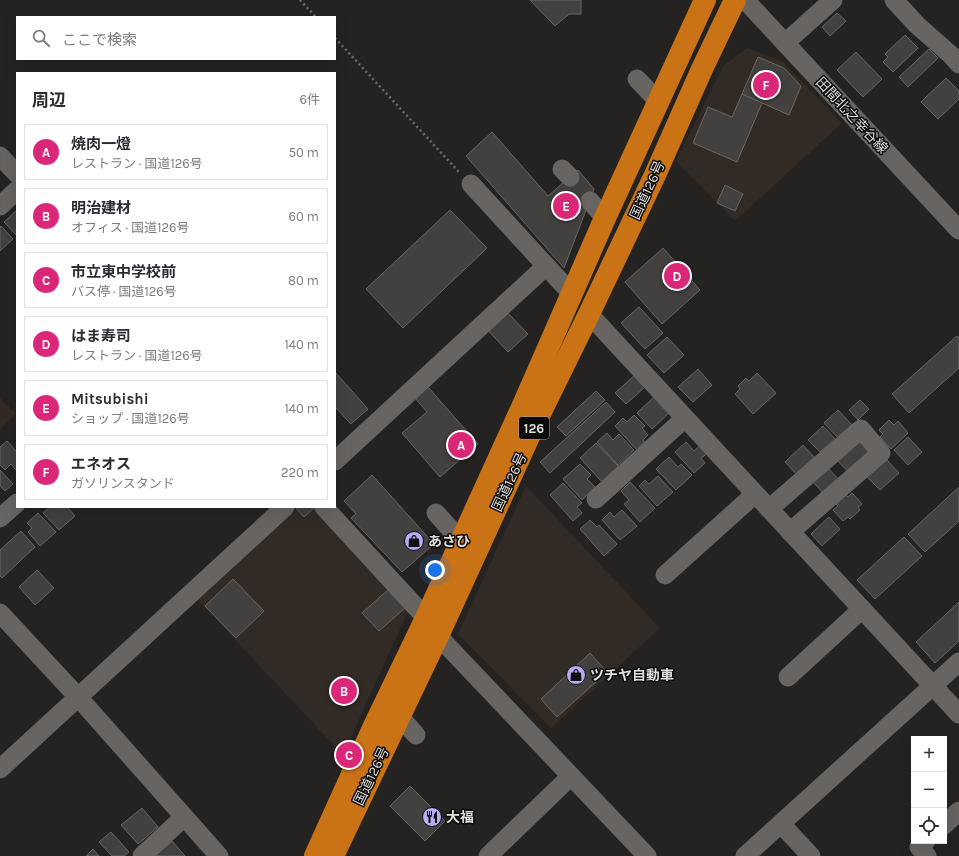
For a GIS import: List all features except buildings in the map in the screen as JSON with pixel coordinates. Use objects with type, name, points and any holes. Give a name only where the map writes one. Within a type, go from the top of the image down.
[{"type":"highway","name":"国道126号","points":[[315,856],[372,728],[426,618],[523,405],[571,293],[705,0]]},
{"type":"highway","name":"国道126号","points":[[333,856],[400,717],[533,428],[589,314],[735,0]]},
{"type":"street","name":"田間北之幸谷線","points":[[745,0],[959,230]]},
{"type":"street","points":[[785,43],[833,0]]},
{"type":"street","points":[[894,0],[917,25],[959,64]]},
{"type":"street","points":[[637,79],[658,101]]},
{"type":"street","points":[[0,156],[16,173]]},
{"type":"street","points":[[470,184],[571,293]]},
{"type":"street","points":[[0,206],[16,191]]},
{"type":"street","points":[[590,200],[605,218]]},
{"type":"street","points":[[336,459],[546,266]]},
{"type":"street","points":[[589,314],[959,714]]},
{"type":"street","points":[[596,499],[685,418]]},
{"type":"street","points":[[769,509],[861,429],[882,453],[790,532]]},
{"type":"street","points":[[665,575],[755,494]]},
{"type":"street","points":[[0,518],[16,504]]},
{"type":"street","points":[[0,768],[284,508]]},
{"type":"street","points":[[325,508],[426,618]]},
{"type":"street","points":[[436,514],[461,540]]},
{"type":"street","points":[[788,677],[862,609]]},
{"type":"street","points":[[0,613],[219,856]]},
{"type":"street","points":[[438,636],[571,776],[642,854]]},
{"type":"street","points":[[745,856],[959,662]]},
{"type":"street","points":[[400,717],[416,735]]},
{"type":"street","points":[[488,856],[571,776]]},
{"type":"street","points":[[947,822],[959,811]]},
{"type":"street","points":[[142,856],[184,816]]},
{"type":"street","points":[[781,824],[811,856]]},
{"type":"street","points":[[922,844],[919,847],[927,856]]},
{"type":"path","points":[[300,0],[315,16]]},
{"type":"path","points":[[336,39],[470,184]]},
{"type":"shaded area","points":[[747,48],[783,62],[842,123],[735,221],[676,161],[723,66]]},
{"type":"shaded area","points":[[0,398],[16,414],[0,429]]},
{"type":"shaded area","points":[[526,486],[660,628],[551,728],[458,634]]},
{"type":"shaded area","points":[[298,508],[315,508],[409,609],[343,755],[196,598]]},
{"type":"tunnel","points":[[570,177],[590,201]]},
{"type":"place","name":"エネオス","points":[[766,85]]},
{"type":"place","name":"Mitsubishi","points":[[566,206]]},
{"type":"place","name":"はま寿司","points":[[677,276]]},
{"type":"place","name":"焼肉一燈","points":[[461,445]]},
{"type":"place","name":"あさひ","points":[[414,541]]},
{"type":"place","name":"ツチヤ自動車","points":[[576,675]]},
{"type":"place","name":"明治建材","points":[[344,691]]},
{"type":"place","name":"市立東中学校前","points":[[349,755]]},
{"type":"place","name":"大福","points":[[432,817]]}]
